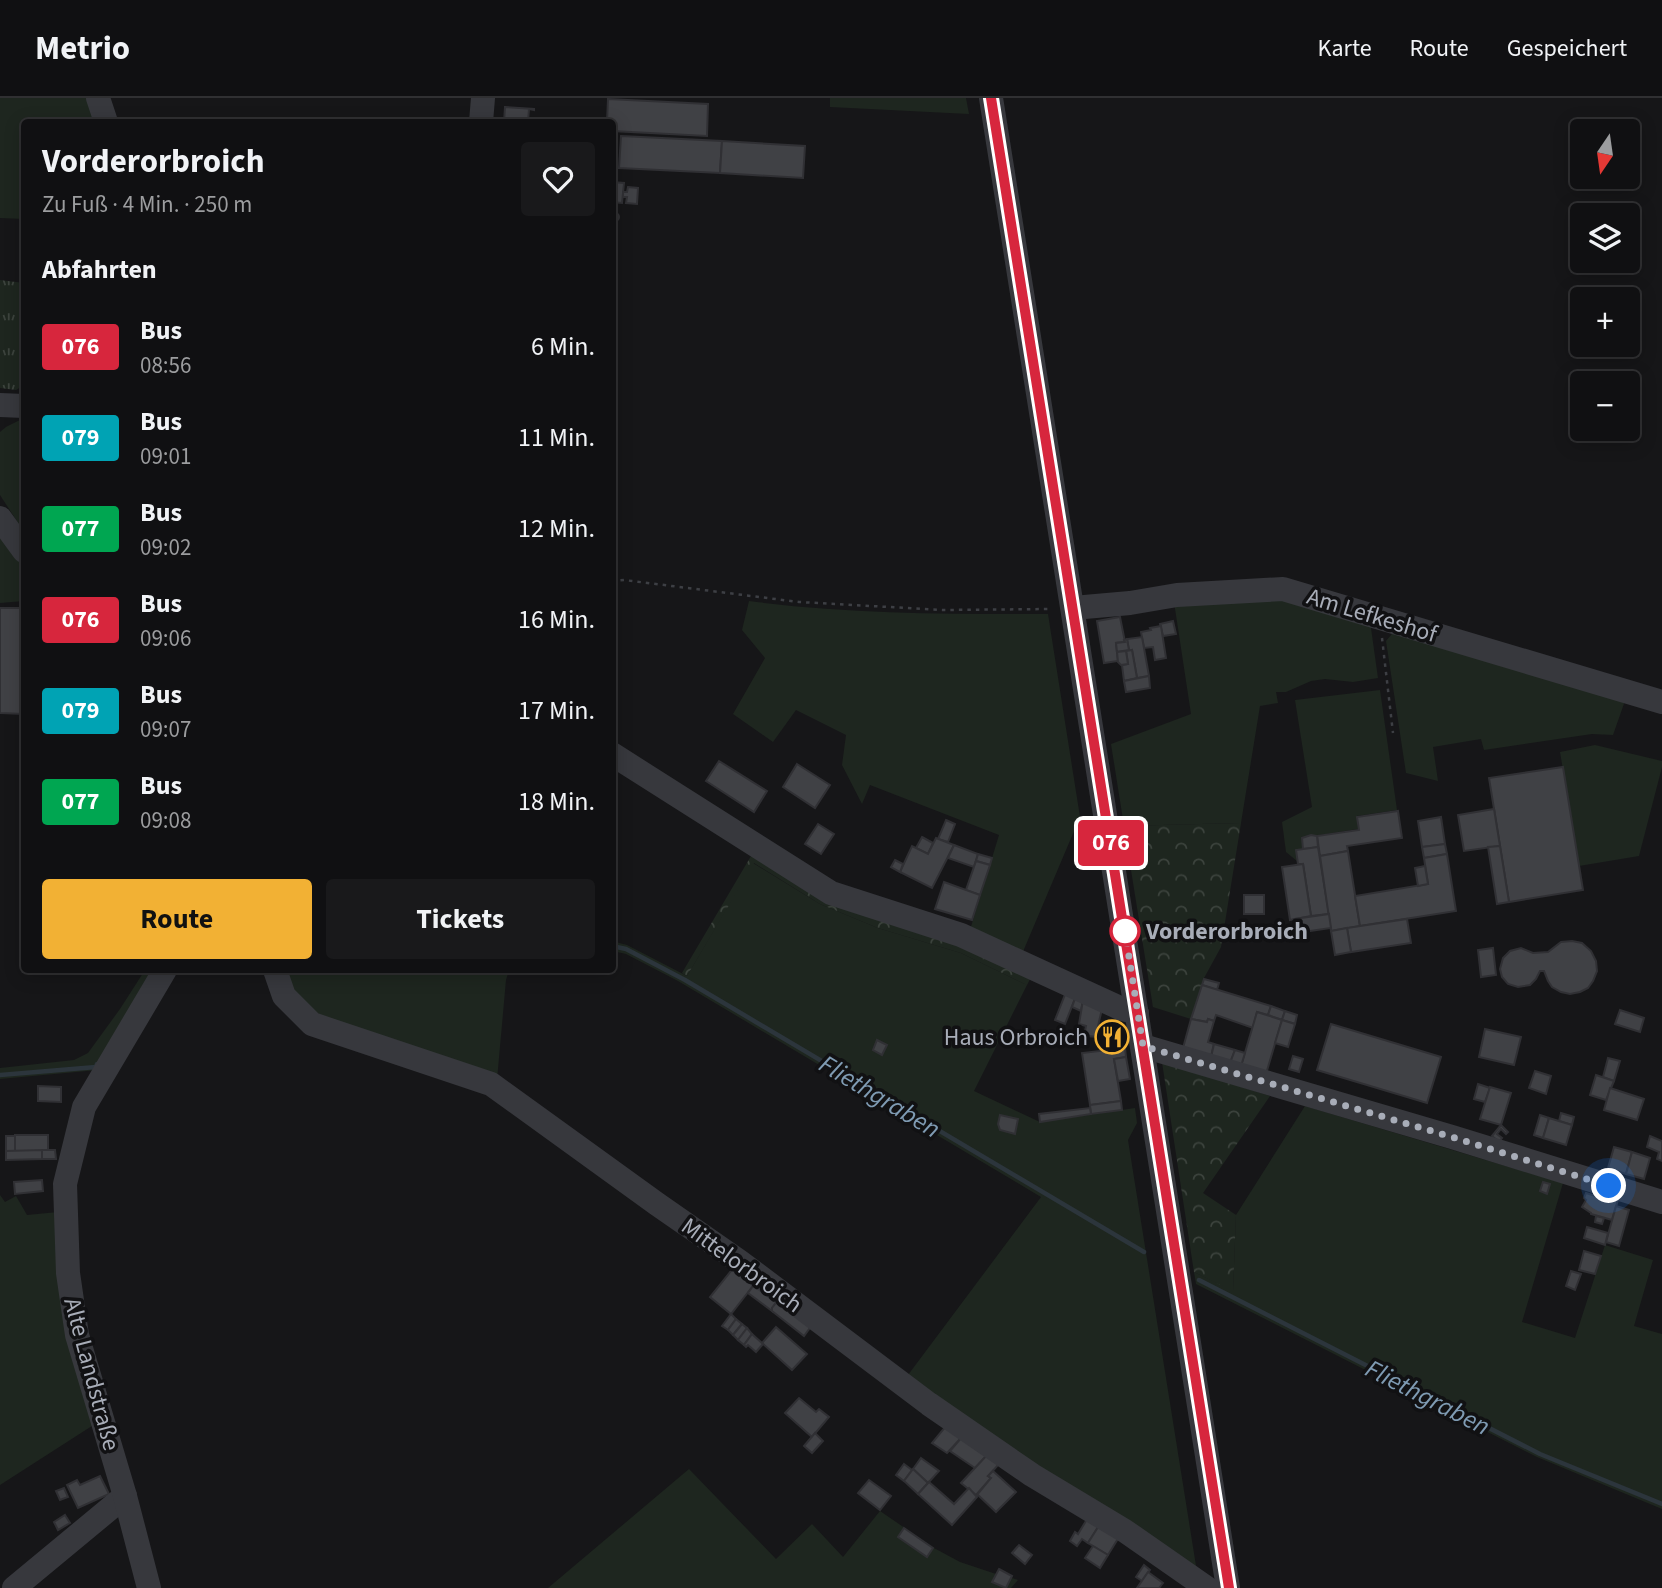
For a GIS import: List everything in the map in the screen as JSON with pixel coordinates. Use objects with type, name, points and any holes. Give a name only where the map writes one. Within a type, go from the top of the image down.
[{"type":"street","points":[[98,98],[105,119]]},
{"type":"street","points":[[481,119],[482,98]]},
{"type":"street","points":[[991,98],[1228,1588]]},
{"type":"street","points":[[0,518],[21,547]]},
{"type":"street","name":"Am Lefkeshof","points":[[1073,608],[1130,603],[1177,595],[1283,589],[1662,702]]},
{"type":"street","points":[[616,757],[831,893],[961,935],[1122,1009],[1138,1013]]},
{"type":"street","name":"Alte Landstraße","points":[[149,1588],[77,1335],[68,1273],[65,1184],[84,1107],[163,973]]},
{"type":"street","name":"Mittelorbroich","points":[[276,973],[284,996],[312,1024],[491,1084],[739,1261],[929,1404],[1032,1475],[1125,1531],[1207,1588]]},
{"type":"street","points":[[1143,1046],[1662,1202]]},
{"type":"street","points":[[14,1588],[125,1496]]},
{"type":"path","points":[[616,581],[799,602],[943,610],[1073,608]]},
{"type":"path","points":[[1380,617],[1393,733]]},
{"type":"green space","points":[[0,98],[89,98],[95,119],[21,119],[21,219],[0,218]]},
{"type":"green space","points":[[830,98],[966,98],[969,114],[830,107]]},
{"type":"green space","points":[[0,280],[21,283],[21,387],[16,390],[0,388]]},
{"type":"green space","points":[[21,420],[21,527],[0,495],[0,432]]},
{"type":"green space","points":[[0,534],[21,559],[21,601],[0,603]]},
{"type":"green space","points":[[1280,593],[1370,621],[1378,678],[1353,682],[1325,679],[1311,681],[1286,692],[1276,692],[1278,703],[1260,706],[1241,823],[1124,826],[1111,744],[1191,714],[1174,602]]},
{"type":"green space","points":[[749,601],[861,611],[1048,614],[1080,817],[1022,954],[970,930],[999,835],[870,785],[862,804],[842,765],[846,735],[796,710],[773,742],[733,714],[765,658],[742,630]]},
{"type":"green space","points":[[1396,629],[1626,698],[1613,735],[1592,734],[1484,750],[1481,739],[1433,747],[1438,781],[1406,773],[1386,641]]},
{"type":"green space","points":[[1380,690],[1397,810],[1357,816],[1358,829],[1302,838],[1303,849],[1296,850],[1297,861],[1286,852],[1282,822],[1312,807],[1295,700]]},
{"type":"green space","points":[[1595,745],[1662,761],[1662,767],[1639,856],[1579,866],[1560,752]]},
{"type":"green space","points":[[1241,823],[1221,947],[1204,978],[1191,1019],[1153,1007],[1124,826]]},
{"type":"green space","points":[[754,851],[1032,975],[1027,985],[961,953],[878,928],[820,904],[754,863],[687,976],[682,973]]},
{"type":"green space","points":[[753,863],[820,904],[878,928],[961,953],[1027,985],[974,1091],[1040,1122],[1135,1108],[1137,1123],[1128,1140],[1197,1572],[1034,1470],[908,1375],[1041,1197],[678,981],[626,954],[616,952],[616,942],[687,976]]},
{"type":"green space","points":[[143,973],[156,976],[98,1070],[0,1079],[0,1068],[74,1060],[88,1053]]},
{"type":"green space","points":[[285,973],[508,973],[497,1080],[323,1017],[296,998]]},
{"type":"green space","points":[[1162,1062],[1270,1096],[1203,1193],[1236,1215],[1233,1291],[1194,1272]]},
{"type":"green space","points":[[1305,1106],[1563,1183],[1522,1322],[1575,1338],[1605,1245],[1653,1260],[1634,1326],[1662,1334],[1662,1509],[1537,1457],[1196,1284],[1194,1272],[1233,1290],[1236,1215]]},
{"type":"green space","points":[[0,1195],[5,1202],[16,1196],[27,1215],[58,1212],[95,1424],[0,1485]]},
{"type":"green space","points":[[689,1469],[776,1559],[812,1524],[843,1557],[880,1511],[934,1548],[960,1562],[996,1574],[999,1569],[1018,1580],[1011,1588],[548,1588]]},
{"type":"building","points":[[608,99],[708,104],[707,136],[616,131],[616,119],[607,119]]},
{"type":"building","points":[[505,107],[534,109],[529,109],[528,119],[504,119]]},
{"type":"building","points":[[621,136],[722,141],[720,173],[619,168]]},
{"type":"building","points":[[722,141],[805,146],[803,178],[720,173]]},
{"type":"building","points":[[616,182],[624,183],[622,203],[616,202]]},
{"type":"building","points":[[628,187],[638,188],[637,204],[626,203],[627,197],[623,197],[623,192],[627,192]]},
{"type":"building","points":[[0,608],[21,608],[21,714],[0,713]]},
{"type":"building","points":[[1120,617],[1125,642],[1116,643],[1118,661],[1104,663],[1097,621]]},
{"type":"building","points":[[1173,621],[1176,634],[1163,636],[1160,624]]},
{"type":"building","points":[[1161,626],[1166,658],[1155,660],[1153,647],[1144,648],[1141,632]]},
{"type":"building","points":[[1142,637],[1149,676],[1137,678],[1132,650],[1129,651],[1127,639]]},
{"type":"building","points":[[1127,639],[1129,650],[1117,652],[1116,643],[1125,642]]},
{"type":"building","points":[[1132,650],[1137,678],[1124,681],[1122,665],[1128,664],[1126,651]]},
{"type":"building","points":[[1126,651],[1128,664],[1121,665],[1117,652]]},
{"type":"building","points":[[1149,676],[1150,688],[1126,692],[1124,681]]},
{"type":"building","points":[[719,761],[767,791],[754,812],[706,781]]},
{"type":"building","points":[[797,764],[830,785],[815,808],[783,787]]},
{"type":"building","points":[[1563,767],[1583,890],[1509,902],[1489,778]]},
{"type":"building","points":[[1494,809],[1500,846],[1464,851],[1458,815]]},
{"type":"building","points":[[1398,811],[1402,838],[1347,846],[1348,851],[1320,856],[1317,836],[1359,830],[1357,817]]},
{"type":"building","points":[[1441,817],[1445,844],[1422,847],[1418,821]]},
{"type":"building","points":[[946,820],[955,824],[948,842],[938,839]]},
{"type":"building","points":[[818,824],[834,834],[821,854],[805,844]]},
{"type":"building","points":[[1317,836],[1318,847],[1303,849],[1302,838]]},
{"type":"building","points":[[922,837],[933,843],[928,854],[916,848]]},
{"type":"building","points":[[936,838],[954,845],[932,888],[900,872],[912,846],[928,854]]},
{"type":"building","points":[[1445,844],[1447,854],[1424,858],[1422,847]]},
{"type":"building","points":[[954,845],[978,854],[974,867],[948,858]]},
{"type":"building","points":[[1500,846],[1509,902],[1497,904],[1488,847]]},
{"type":"building","points":[[1318,847],[1329,914],[1311,916],[1303,864],[1298,864],[1296,850]]},
{"type":"building","points":[[1348,851],[1360,926],[1331,931],[1320,856]]},
{"type":"building","points":[[978,854],[992,858],[990,865],[976,861]]},
{"type":"building","points":[[1447,854],[1456,911],[1360,926],[1355,896],[1428,884],[1424,858]]},
{"type":"building","points":[[895,860],[903,864],[900,872],[891,867]]},
{"type":"building","points":[[976,861],[990,865],[980,895],[966,890]]},
{"type":"building","points":[[1303,864],[1311,916],[1290,920],[1282,867]]},
{"type":"building","points":[[1425,866],[1428,884],[1418,886],[1415,868]]},
{"type":"building","points":[[944,882],[980,895],[972,920],[935,909]]},
{"type":"building","points":[[1244,895],[1264,895],[1264,914],[1244,914]]},
{"type":"building","points":[[1329,914],[1331,928],[1296,933],[1294,919]]},
{"type":"building","points":[[1407,919],[1411,943],[1351,952],[1347,928]]},
{"type":"building","points":[[1347,928],[1351,952],[1335,955],[1331,931]]},
{"type":"building","points":[[1561,942],[1582,943],[1591,951],[1596,961],[1597,971],[1588,988],[1570,994],[1561,992],[1552,987],[1544,971],[1540,971],[1530,985],[1518,987],[1508,984],[1502,977],[1500,969],[1503,958],[1510,951],[1521,948],[1533,953],[1548,952]]},
{"type":"building","points":[[1493,948],[1496,975],[1481,977],[1478,950]]},
{"type":"building","points":[[1204,979],[1219,983],[1217,990],[1202,985]]},
{"type":"building","points":[[1202,985],[1271,1006],[1268,1015],[1257,1012],[1253,1028],[1216,1015],[1214,1021],[1191,1019]]},
{"type":"building","points":[[1066,992],[1076,996],[1065,1024],[1055,1020]]},
{"type":"building","points":[[1076,996],[1083,1000],[1081,1011],[1072,1007]]},
{"type":"building","points":[[1083,1000],[1102,1009],[1098,1026],[1121,1023],[1125,1048],[1103,1051],[1101,1037],[1084,1036],[1086,1026],[1079,1024]]},
{"type":"building","points":[[1271,1006],[1285,1011],[1282,1020],[1268,1015]]},
{"type":"building","points":[[1620,1010],[1644,1018],[1640,1032],[1615,1024]]},
{"type":"building","points":[[1285,1011],[1297,1015],[1295,1024],[1282,1020]]},
{"type":"building","points":[[1257,1012],[1282,1020],[1266,1074],[1241,1066]]},
{"type":"building","points":[[1191,1019],[1214,1021],[1208,1042],[1214,1044],[1211,1057],[1183,1048]]},
{"type":"building","points":[[1282,1020],[1295,1024],[1288,1047],[1275,1043]]},
{"type":"building","points":[[1331,1024],[1441,1057],[1427,1103],[1317,1070]]},
{"type":"building","points":[[1485,1029],[1521,1037],[1514,1065],[1479,1057]]},
{"type":"building","points":[[877,1040],[887,1045],[882,1055],[873,1050]]},
{"type":"building","points":[[1214,1044],[1235,1050],[1230,1063],[1211,1057]]},
{"type":"building","points":[[1125,1048],[1126,1057],[1114,1059],[1121,1101],[1090,1105],[1082,1053]]},
{"type":"building","points":[[1235,1050],[1245,1053],[1241,1066],[1230,1063]]},
{"type":"building","points":[[1293,1056],[1303,1059],[1299,1072],[1289,1069]]},
{"type":"building","points":[[1126,1057],[1130,1079],[1118,1081],[1114,1059]]},
{"type":"building","points":[[1608,1058],[1620,1061],[1614,1081],[1603,1077]]},
{"type":"building","points":[[1535,1071],[1551,1076],[1546,1094],[1529,1088]]},
{"type":"building","points":[[1596,1075],[1614,1081],[1606,1100],[1590,1095]]},
{"type":"building","points":[[1478,1084],[1490,1088],[1485,1102],[1474,1099]]},
{"type":"building","points":[[38,1086],[61,1087],[61,1102],[38,1101]]},
{"type":"building","points":[[1490,1087],[1511,1093],[1501,1125],[1480,1119]]},
{"type":"building","points":[[1610,1088],[1644,1099],[1637,1120],[1604,1110]]},
{"type":"building","points":[[1121,1101],[1122,1110],[1091,1114],[1090,1105]]},
{"type":"building","points":[[1090,1108],[1091,1114],[1040,1122],[1039,1114]]},
{"type":"building","points":[[1561,1113],[1574,1117],[1572,1125],[1559,1121]]},
{"type":"building","points":[[1000,1115],[1018,1119],[1015,1134],[1000,1130]]},
{"type":"building","points":[[1540,1115],[1549,1118],[1543,1138],[1534,1135]]},
{"type":"building","points":[[1549,1118],[1572,1125],[1566,1145],[1543,1138]]},
{"type":"building","points":[[1501,1125],[1508,1132],[1506,1134],[1501,1129],[1497,1134],[1502,1138],[1499,1142],[1492,1136]]},
{"type":"building","points":[[15,1135],[48,1135],[48,1151],[15,1151]]},
{"type":"building","points":[[6,1136],[15,1136],[15,1151],[6,1151]]},
{"type":"building","points":[[1650,1136],[1662,1141],[1662,1161],[1657,1159],[1659,1152],[1647,1147]]},
{"type":"building","points":[[1614,1147],[1632,1152],[1626,1174],[1608,1168]]},
{"type":"building","points":[[42,1150],[55,1150],[56,1159],[42,1159]]},
{"type":"building","points":[[42,1150],[42,1159],[6,1160],[6,1151]]},
{"type":"building","points":[[1632,1152],[1650,1158],[1644,1179],[1626,1174]]},
{"type":"building","points":[[42,1180],[43,1191],[15,1194],[14,1182]]},
{"type":"building","points":[[1543,1182],[1550,1184],[1547,1194],[1540,1191]]},
{"type":"building","points":[[1586,1193],[1618,1200],[1612,1220],[1591,1214],[1582,1207]]},
{"type":"building","points":[[1616,1206],[1629,1210],[1619,1246],[1606,1242]]},
{"type":"building","points":[[1596,1216],[1604,1218],[1602,1224],[1595,1222]]},
{"type":"building","points":[[1587,1227],[1608,1233],[1605,1245],[1584,1238]]},
{"type":"building","points":[[1584,1251],[1601,1256],[1595,1274],[1579,1270]]},
{"type":"building","points":[[735,1266],[756,1282],[731,1314],[710,1297]]},
{"type":"building","points":[[1571,1271],[1581,1274],[1575,1290],[1566,1286]]},
{"type":"building","points":[[756,1282],[779,1299],[772,1311],[748,1293]]},
{"type":"building","points":[[779,1299],[812,1325],[804,1336],[772,1311]]},
{"type":"building","points":[[731,1314],[736,1319],[728,1330],[722,1326]]},
{"type":"building","points":[[736,1319],[742,1324],[733,1335],[728,1330]]},
{"type":"building","points":[[742,1324],[747,1328],[738,1340],[733,1335]]},
{"type":"building","points":[[776,1327],[807,1354],[792,1370],[762,1343]]},
{"type":"building","points":[[747,1328],[752,1334],[744,1345],[738,1340]]},
{"type":"building","points":[[752,1334],[763,1344],[756,1352],[744,1345]]},
{"type":"building","points":[[799,1398],[816,1412],[819,1409],[829,1417],[812,1437],[785,1413]]},
{"type":"building","points":[[946,1426],[962,1437],[947,1453],[932,1443]]},
{"type":"building","points":[[815,1433],[823,1441],[812,1453],[804,1446]]},
{"type":"building","points":[[962,1437],[988,1454],[975,1468],[950,1451]]},
{"type":"building","points":[[988,1454],[1000,1463],[976,1495],[961,1483]]},
{"type":"building","points":[[921,1458],[939,1471],[928,1483],[913,1469]]},
{"type":"building","points":[[904,1464],[912,1470],[904,1481],[896,1475]]},
{"type":"building","points":[[913,1469],[928,1483],[918,1494],[904,1481]]},
{"type":"building","points":[[993,1471],[1016,1492],[996,1512],[976,1496],[991,1478],[988,1476]]},
{"type":"building","points":[[100,1476],[109,1494],[78,1508],[67,1485],[77,1480],[80,1485]]},
{"type":"building","points":[[869,1480],[891,1496],[880,1510],[858,1493]]},
{"type":"building","points":[[929,1482],[954,1504],[969,1488],[977,1497],[952,1525],[918,1494]]},
{"type":"building","points":[[64,1488],[68,1497],[60,1500],[56,1491]]},
{"type":"building","points":[[65,1515],[70,1523],[58,1530],[54,1522]]},
{"type":"building","points":[[1089,1516],[1100,1524],[1088,1543],[1082,1539],[1077,1546],[1070,1541],[1075,1532],[1078,1534]]},
{"type":"building","points":[[1100,1524],[1119,1537],[1108,1555],[1088,1543]]},
{"type":"building","points":[[904,1528],[933,1548],[927,1557],[898,1537]]},
{"type":"building","points":[[1019,1545],[1032,1555],[1025,1564],[1012,1553]]},
{"type":"building","points":[[1093,1546],[1108,1555],[1100,1568],[1085,1558]]},
{"type":"building","points":[[1144,1565],[1150,1570],[1142,1581],[1136,1577]]},
{"type":"building","points":[[999,1569],[1012,1576],[1006,1588],[992,1582]]},
{"type":"building","points":[[1148,1572],[1163,1583],[1159,1588],[1137,1588]]},
{"type":"waterway","name":"Fliethgraben","points":[[616,947],[626,949],[685,980],[1144,1252]]},
{"type":"waterway","name":"Fliethgraben","points":[[0,1075],[96,1067],[97,1064]]},
{"type":"waterway","name":"Fliethgraben","points":[[1199,1280],[1540,1454],[1662,1504]]},
{"type":"bus line","name":"076","points":[[991,98],[1229,1588]]},
{"type":"place","name":"Vorderorbroich","points":[[1125,931]]},
{"type":"place","name":"Haus Orbroich","points":[[1112,1037]]},
{"type":"route","points":[[1125,931],[1143,1046],[1609,1186]]}]
